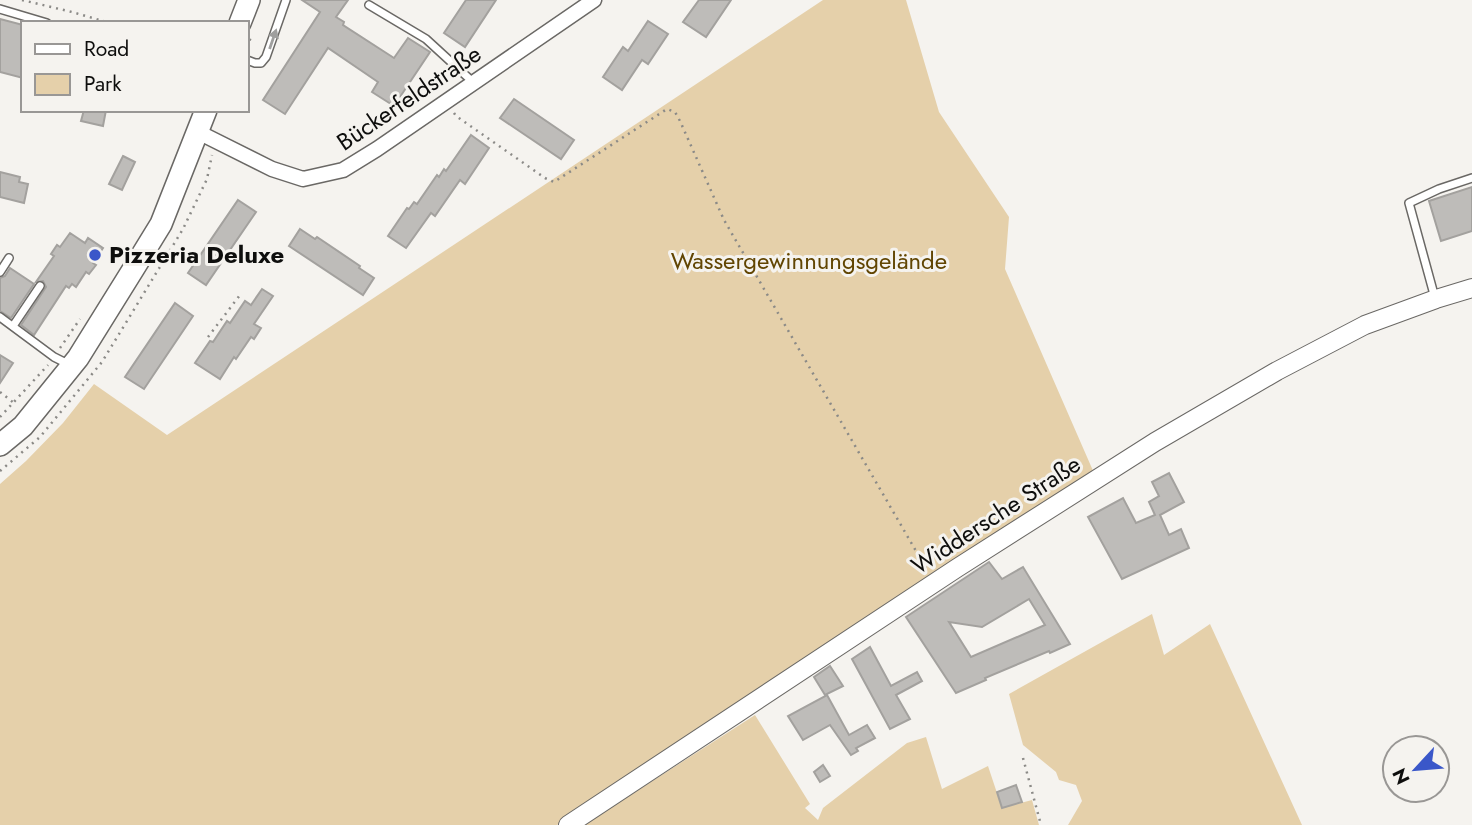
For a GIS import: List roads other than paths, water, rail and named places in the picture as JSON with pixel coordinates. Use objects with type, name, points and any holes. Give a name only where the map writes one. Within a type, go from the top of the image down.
[{"type":"main road","points":[[241,21],[248,0]]},
{"type":"main road","points":[[0,445],[23,426],[63,362],[78,358],[161,224],[205,112]]},
{"type":"street","name":"Bückerfeldstraße","points":[[198,132],[272,169],[303,179],[343,170],[594,0]]},
{"type":"street","name":"Widdersche Straße","points":[[568,825],[935,583],[1155,442],[1277,371],[1365,326],[1472,288]]},
{"type":"lane","points":[[248,60],[261,63],[267,57],[286,0]]},
{"type":"lane","points":[[369,5],[426,39],[474,83]]},
{"type":"lane","points":[[0,9],[40,21]]},
{"type":"lane","points":[[1436,299],[1409,203],[1472,178]]},
{"type":"lane","points":[[0,272],[9,258]]},
{"type":"lane","points":[[13,326],[40,286]]},
{"type":"lane","points":[[0,317],[63,362]]},
{"type":"place","name":"Pizzeria Deluxe","points":[[95,255]]},
{"type":"park label","name":"Wassergewinnungsgelände","points":[[809,261]]}]
